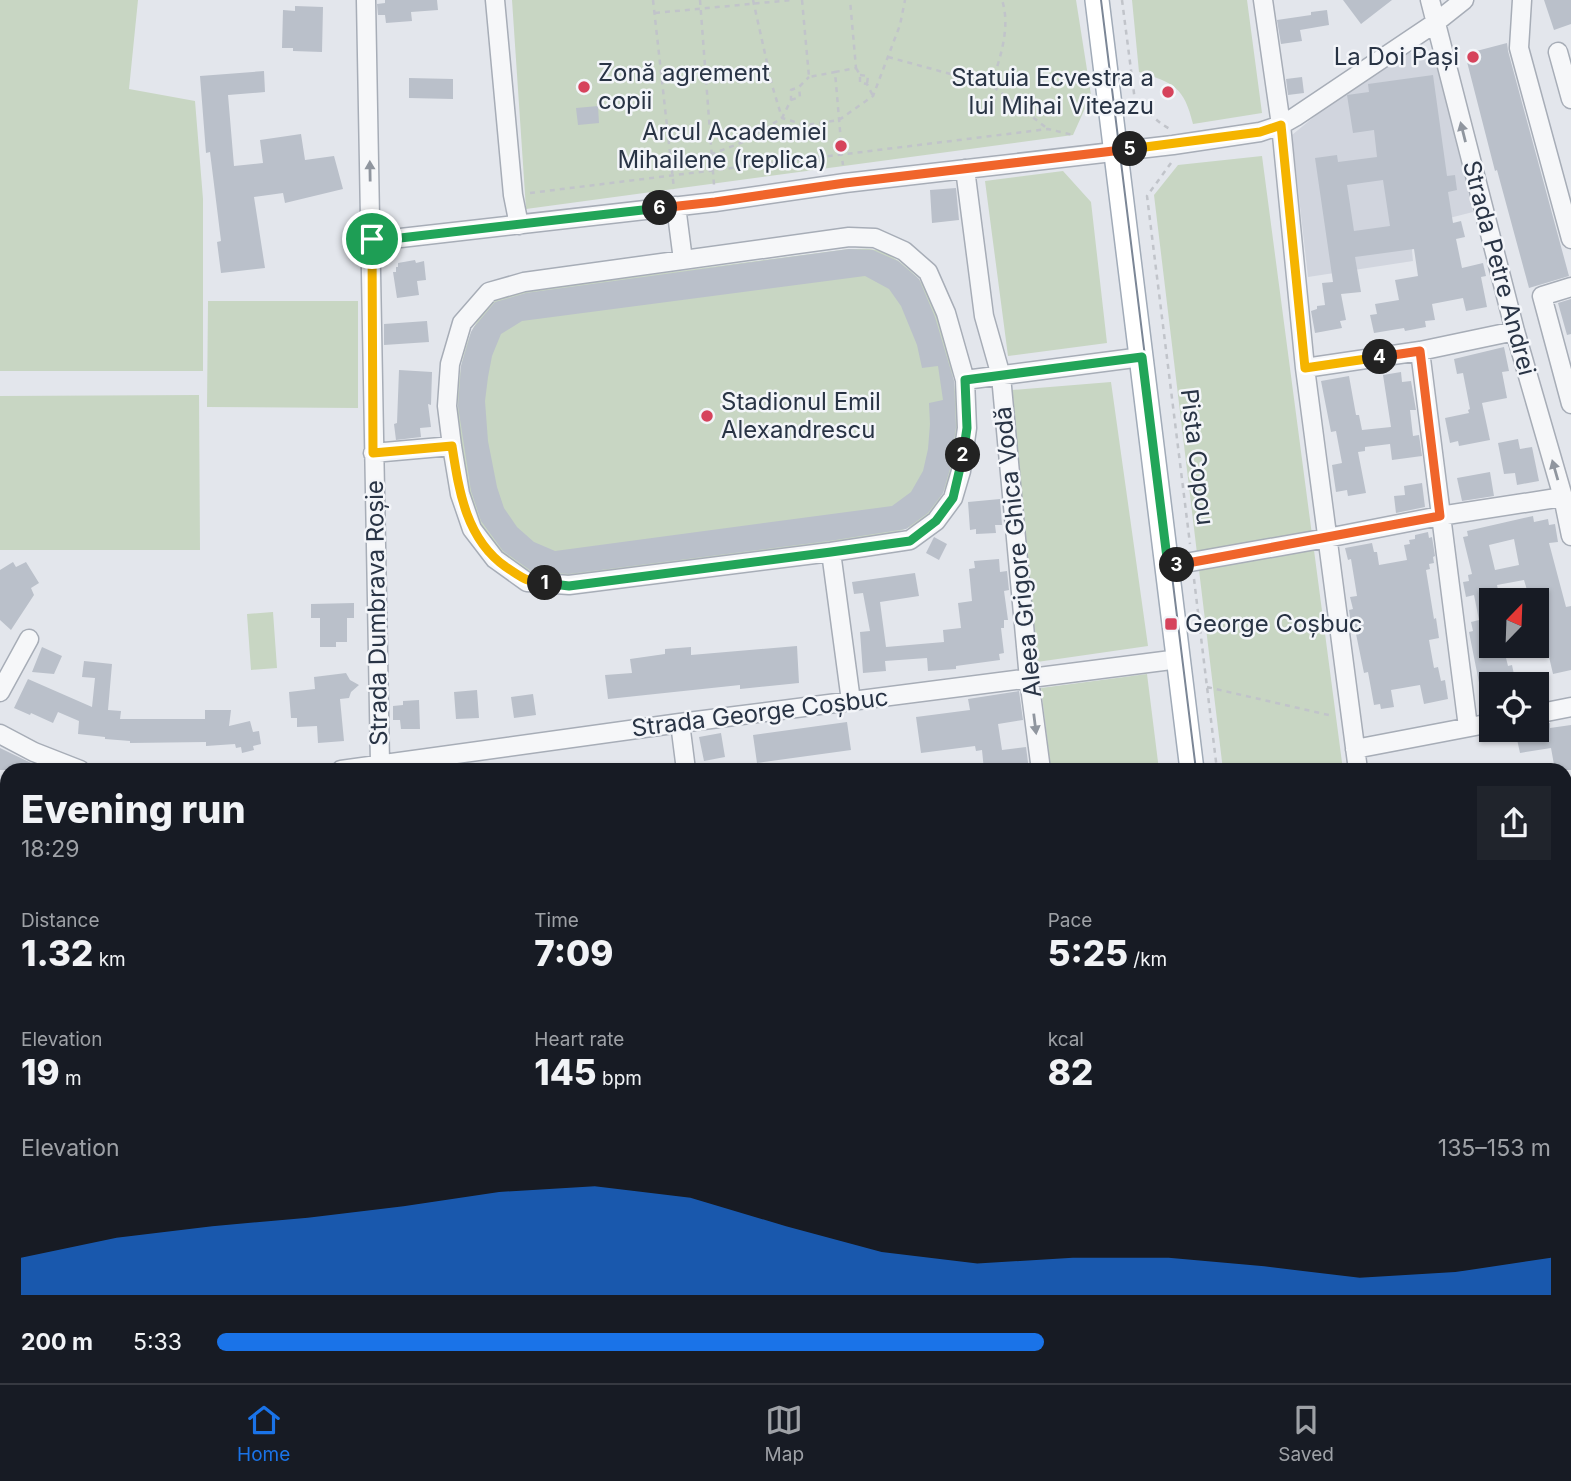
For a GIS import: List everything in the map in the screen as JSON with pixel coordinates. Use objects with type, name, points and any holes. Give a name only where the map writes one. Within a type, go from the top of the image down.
[{"type":"main road","points":[[1097,0],[1191,763]]},
{"type":"street","name":"Strada Dumbrava Roșie","points":[[366,0],[380,763]]},
{"type":"street","points":[[495,0],[513,195],[519,225]]},
{"type":"street","points":[[1263,0],[1281,125],[1305,368],[1357,763]]},
{"type":"street","name":"Strada Petre Andrei","points":[[1430,0],[1515,331],[1563,497],[1571,536]]},
{"type":"street","points":[[372,239],[383,240],[715,202],[845,183],[1260,132],[1295,117],[1435,23],[1464,0]]},
{"type":"street","points":[[1522,0],[1519,48],[1571,239]]},
{"type":"street","points":[[1558,52],[1571,99]]},
{"type":"street","name":"Aleea Grigore Ghica Vodă","points":[[965,169],[984,316],[1001,376],[1029,679],[1040,763]]},
{"type":"street","points":[[676,206],[683,260]]},
{"type":"street","points":[[849,237],[875,239],[904,251],[928,272],[946,313],[965,380],[967,428],[961,471],[953,498],[936,521],[910,541],[569,586],[527,582],[495,559],[472,530],[460,494],[447,405],[450,364],[462,323],[489,292],[524,282],[849,237]]},
{"type":"street","points":[[1571,287],[1542,296],[1571,404]]},
{"type":"street","points":[[1305,368],[1420,351],[1515,331]]},
{"type":"street","points":[[1420,351],[1468,727]]},
{"type":"street","points":[[965,380],[1142,357]]},
{"type":"street","points":[[373,453],[452,446]]},
{"type":"street","points":[[1168,566],[1440,516],[1563,497]]},
{"type":"street","points":[[831,552],[851,701]]},
{"type":"street","points":[[0,692],[29,639]]},
{"type":"street","name":"Strada George Coșbuc","points":[[424,763],[680,723],[1179,659]]},
{"type":"street","points":[[1549,711],[1571,707]]},
{"type":"street","points":[[680,723],[685,763]]},
{"type":"street","points":[[1355,749],[1479,725]]},
{"type":"street","points":[[0,734],[62,763]]},
{"type":"path","points":[[653,0],[676,206]]},
{"type":"path","points":[[699,0],[715,202]]},
{"type":"path","points":[[654,13],[792,0]]},
{"type":"path","points":[[802,0],[809,77]]},
{"type":"path","points":[[850,0],[856,68],[860,83],[867,83]]},
{"type":"path","points":[[782,118],[805,125],[839,120],[873,96],[900,25],[905,0]]},
{"type":"path","points":[[991,85],[1000,60],[1004,36],[1002,0]]},
{"type":"path","points":[[1122,0],[1135,101],[1159,123],[1171,129]]},
{"type":"path","points":[[753,2],[782,118]]},
{"type":"path","points":[[888,57],[991,85],[1048,129]]},
{"type":"path","points":[[671,160],[712,154],[743,142],[782,118],[791,100],[791,90],[799,87],[809,77],[856,68]]},
{"type":"path","points":[[835,72],[841,142]]},
{"type":"path","points":[[860,75],[868,76],[867,83],[873,96]]},
{"type":"path","points":[[791,100],[800,97],[799,87]]},
{"type":"path","points":[[513,195],[1048,129],[1073,135]]},
{"type":"path","name":"Pista Copou","points":[[1175,158],[1147,196],[1216,763]]},
{"type":"path","points":[[1207,687],[1352,721]]},
{"type":"shaded area","points":[[1418,52],[1429,56],[1438,67],[1473,212],[1410,228],[1413,261],[1308,277],[1292,135],[1355,83],[1390,62]]},
{"type":"green space","points":[[0,0],[138,0],[129,89],[195,101],[203,199],[203,371],[0,371]]},
{"type":"green space","points":[[512,0],[1076,0],[1091,95],[1073,135],[526,209]]},
{"type":"green space","points":[[1132,0],[1247,0],[1262,113],[1193,124],[1186,102],[1176,88],[1139,72]]},
{"type":"green space","points":[[1262,156],[1342,763],[1222,763],[1154,195],[1178,165]]},
{"type":"green space","points":[[1063,171],[1091,202],[1107,343],[1008,356],[985,181]]},
{"type":"green space","name":"Stadionul Emil Alexandrescu","points":[[849,249],[870,249],[887,254],[916,276],[931,299],[946,346],[955,394],[956,445],[952,469],[944,491],[922,520],[885,536],[567,577],[535,574],[512,560],[492,541],[479,519],[469,491],[458,426],[458,392],[471,332],[495,301],[527,291]]},
{"type":"green space","points":[[208,301],[358,301],[358,408],[207,407]]},
{"type":"green space","points":[[1111,382],[1148,646],[1037,662],[1012,390]]},
{"type":"green space","points":[[199,395],[200,550],[0,550],[0,396]]},
{"type":"green space","points":[[273,612],[277,668],[251,670],[247,614]]},
{"type":"green space","points":[[1147,674],[1158,763],[1050,763],[1041,688]]},
{"type":"building","points":[[385,0],[437,0],[438,10],[411,12],[412,21],[386,23],[385,15],[378,15],[377,4],[385,3]]},
{"type":"building","points":[[1343,0],[1392,0],[1361,24]]},
{"type":"building","points":[[1544,0],[1571,0],[1571,24],[1554,30]]},
{"type":"building","points":[[295,6],[323,7],[322,52],[282,48],[283,10],[295,11]]},
{"type":"building","points":[[1327,10],[1329,25],[1300,30],[1302,41],[1281,44],[1277,20]]},
{"type":"building","points":[[1507,43],[1569,276],[1529,288],[1465,54]]},
{"type":"building","points":[[264,71],[265,92],[228,95],[234,166],[263,163],[260,140],[301,134],[305,160],[334,156],[343,189],[285,203],[283,193],[254,197],[265,268],[221,273],[217,242],[221,241],[210,152],[206,153],[200,76]]},
{"type":"building","points":[[1433,75],[1447,176],[1455,175],[1457,190],[1448,192],[1453,223],[1461,221],[1465,237],[1456,239],[1462,268],[1483,263],[1486,276],[1481,277],[1487,307],[1466,311],[1463,298],[1432,304],[1435,320],[1425,321],[1426,327],[1374,333],[1370,315],[1377,314],[1375,304],[1399,300],[1395,280],[1418,276],[1414,249],[1355,257],[1361,292],[1341,294],[1346,320],[1340,321],[1342,328],[1315,333],[1311,311],[1317,309],[1317,306],[1325,305],[1322,283],[1333,282],[1315,158],[1337,155],[1338,162],[1377,157],[1374,130],[1353,133],[1347,95],[1369,92],[1368,84]],"holes":[[[1383,180],[1390,226],[1354,231],[1347,185]]]},
{"type":"building","points":[[1302,77],[1304,93],[1288,95],[1286,79]]},
{"type":"building","points":[[409,78],[453,79],[453,99],[409,98]]},
{"type":"building","points":[[598,106],[599,123],[578,125],[576,108]]},
{"type":"building","points":[[956,188],[959,220],[932,223],[930,190]]},
{"type":"building","points":[[849,249],[873,250],[898,261],[919,279],[935,317],[954,381],[956,427],[950,469],[943,493],[928,513],[906,529],[569,574],[531,571],[503,551],[481,521],[471,491],[458,406],[461,366],[474,327],[495,302],[526,293]],"holes":[[[865,276],[889,289],[901,306],[917,345],[922,368],[938,366],[943,400],[929,403],[928,449],[923,471],[911,492],[892,506],[555,551],[534,542],[517,527],[504,508],[488,441],[485,401],[492,356],[501,334],[522,321]]]},
{"type":"building","points":[[415,260],[416,263],[424,261],[426,280],[417,281],[419,295],[397,298],[393,272],[396,272],[398,263]]},
{"type":"building","points":[[1571,299],[1571,334],[1567,335],[1558,303]]},
{"type":"building","points":[[427,321],[429,342],[384,345],[384,324]]},
{"type":"building","points":[[1504,347],[1509,371],[1502,372],[1507,398],[1482,403],[1490,440],[1459,446],[1458,441],[1450,443],[1445,418],[1469,413],[1470,409],[1463,373],[1457,374],[1454,359]]},
{"type":"building","points":[[399,370],[432,372],[431,405],[428,404],[431,427],[420,428],[421,437],[396,440],[394,424],[397,423]]},
{"type":"building","points":[[1401,372],[1402,382],[1411,381],[1416,410],[1410,410],[1413,436],[1419,435],[1422,456],[1392,460],[1390,444],[1365,447],[1365,451],[1358,452],[1366,493],[1348,496],[1347,490],[1336,492],[1332,465],[1342,463],[1336,431],[1331,432],[1321,381],[1349,376],[1356,415],[1359,415],[1362,430],[1391,427],[1383,375]]},
{"type":"building","points":[[1518,439],[1520,449],[1532,447],[1539,481],[1517,485],[1515,473],[1504,474],[1498,443]]},
{"type":"building","points":[[1490,472],[1494,496],[1462,501],[1457,478]]},
{"type":"building","points":[[1422,483],[1425,507],[1396,513],[1394,496],[1405,495],[1404,486]]},
{"type":"building","points":[[1000,499],[1002,525],[995,525],[996,533],[976,534],[976,529],[970,530],[968,502]]},
{"type":"building","points":[[1533,516],[1534,522],[1548,519],[1549,525],[1555,524],[1558,542],[1549,543],[1566,607],[1571,606],[1571,670],[1553,674],[1549,657],[1549,588],[1526,588],[1524,580],[1497,585],[1498,588],[1479,588],[1479,620],[1474,595],[1466,597],[1463,582],[1469,581],[1468,575],[1472,574],[1463,537],[1468,536],[1467,531]],"holes":[[[1514,539],[1519,565],[1495,570],[1489,545]]]},
{"type":"building","points":[[1428,532],[1429,538],[1432,537],[1435,556],[1434,563],[1429,564],[1430,569],[1426,570],[1439,638],[1429,640],[1434,668],[1438,667],[1441,681],[1445,680],[1448,699],[1424,704],[1420,685],[1391,690],[1394,707],[1381,709],[1380,704],[1374,705],[1368,672],[1364,673],[1354,624],[1351,624],[1349,610],[1353,609],[1350,597],[1357,596],[1351,559],[1348,560],[1345,548],[1372,543],[1379,565],[1407,560],[1404,545],[1410,544],[1409,540],[1415,539],[1415,535]]},
{"type":"building","points":[[934,537],[947,544],[939,560],[926,553]]},
{"type":"building","points":[[999,559],[1000,572],[1007,571],[1009,590],[1004,591],[1008,620],[1004,620],[1004,628],[1001,628],[1004,653],[999,654],[1000,660],[956,666],[956,669],[928,671],[927,658],[885,661],[886,671],[863,673],[860,632],[870,631],[863,593],[854,594],[852,582],[915,573],[919,596],[880,602],[886,647],[944,642],[943,630],[961,628],[958,603],[972,601],[969,569],[975,568],[974,561]]},
{"type":"building","points":[[13,562],[16,567],[26,562],[39,583],[31,588],[34,595],[11,630],[0,620],[0,570]]},
{"type":"building","points":[[354,603],[354,618],[347,618],[347,642],[336,642],[336,647],[320,647],[320,618],[311,618],[311,604]]},
{"type":"building","points":[[1479,620],[1479,658],[1506,658],[1513,672],[1479,672],[1479,683],[1469,632],[1473,631],[1471,622]]},
{"type":"building","points":[[797,646],[799,683],[740,689],[740,685],[608,699],[605,675],[632,673],[630,659],[665,654],[665,649],[691,647],[691,655]]},
{"type":"building","points":[[42,647],[62,656],[54,674],[32,672]]},
{"type":"building","points":[[84,661],[112,664],[108,710],[121,711],[120,719],[205,719],[205,710],[231,710],[229,726],[250,721],[253,732],[259,731],[261,744],[253,746],[254,750],[242,753],[241,747],[236,748],[235,744],[206,746],[206,742],[130,743],[78,734],[79,721],[58,712],[53,723],[14,708],[28,679],[92,707],[95,678],[82,677]]},
{"type":"building","points":[[346,673],[350,680],[359,685],[349,698],[340,699],[344,741],[318,743],[317,726],[297,727],[297,718],[291,718],[289,692],[315,689],[314,677]]},
{"type":"building","points":[[477,690],[479,718],[456,719],[454,692]]},
{"type":"building","points":[[1019,691],[1023,720],[998,724],[1002,750],[1026,747],[1028,763],[983,763],[982,750],[976,751],[975,746],[921,753],[916,717],[970,710],[968,699]]},
{"type":"building","points":[[533,694],[536,715],[514,718],[511,697]]},
{"type":"building","points":[[419,700],[420,729],[401,729],[400,720],[393,720],[393,706],[403,705],[403,701]]},
{"type":"building","points":[[847,722],[851,750],[757,763],[753,735]]},
{"type":"building","points":[[1549,723],[1550,728],[1571,725],[1571,763],[1554,763],[1551,748],[1520,753],[1518,742],[1549,742]]},
{"type":"building","points":[[721,733],[725,757],[704,761],[699,737]]},
{"type":"building","points":[[0,748],[31,763],[0,763]]},
{"type":"tram line","points":[[1101,0],[1195,763]]},
{"type":"place","name":"La Doi Pași","points":[[1473,57]]},
{"type":"place","name":"Zonă agrement copii","points":[[584,87]]},
{"type":"place","name":"Statuia Ecvestra a lui Mihai Viteazu","points":[[1168,92]]},
{"type":"place","name":"Arcul Academiei Mihailene (replica)","points":[[841,146]]},
{"type":"place","name":"Stadionul Emil Alexandrescu","points":[[707,416]]},
{"type":"place","name":"George Coșbuc","points":[[1171,624]]},
{"type":"route","points":[[1281,125],[1305,368],[1420,351],[1440,516],[1168,566],[1142,357],[965,380],[967,428],[961,471],[953,498],[936,521],[910,541],[569,586],[527,582],[495,559],[472,530],[460,494],[452,446],[373,453],[372,239],[383,240],[715,202],[845,183],[1173,145],[1260,132],[1281,125]]}]
